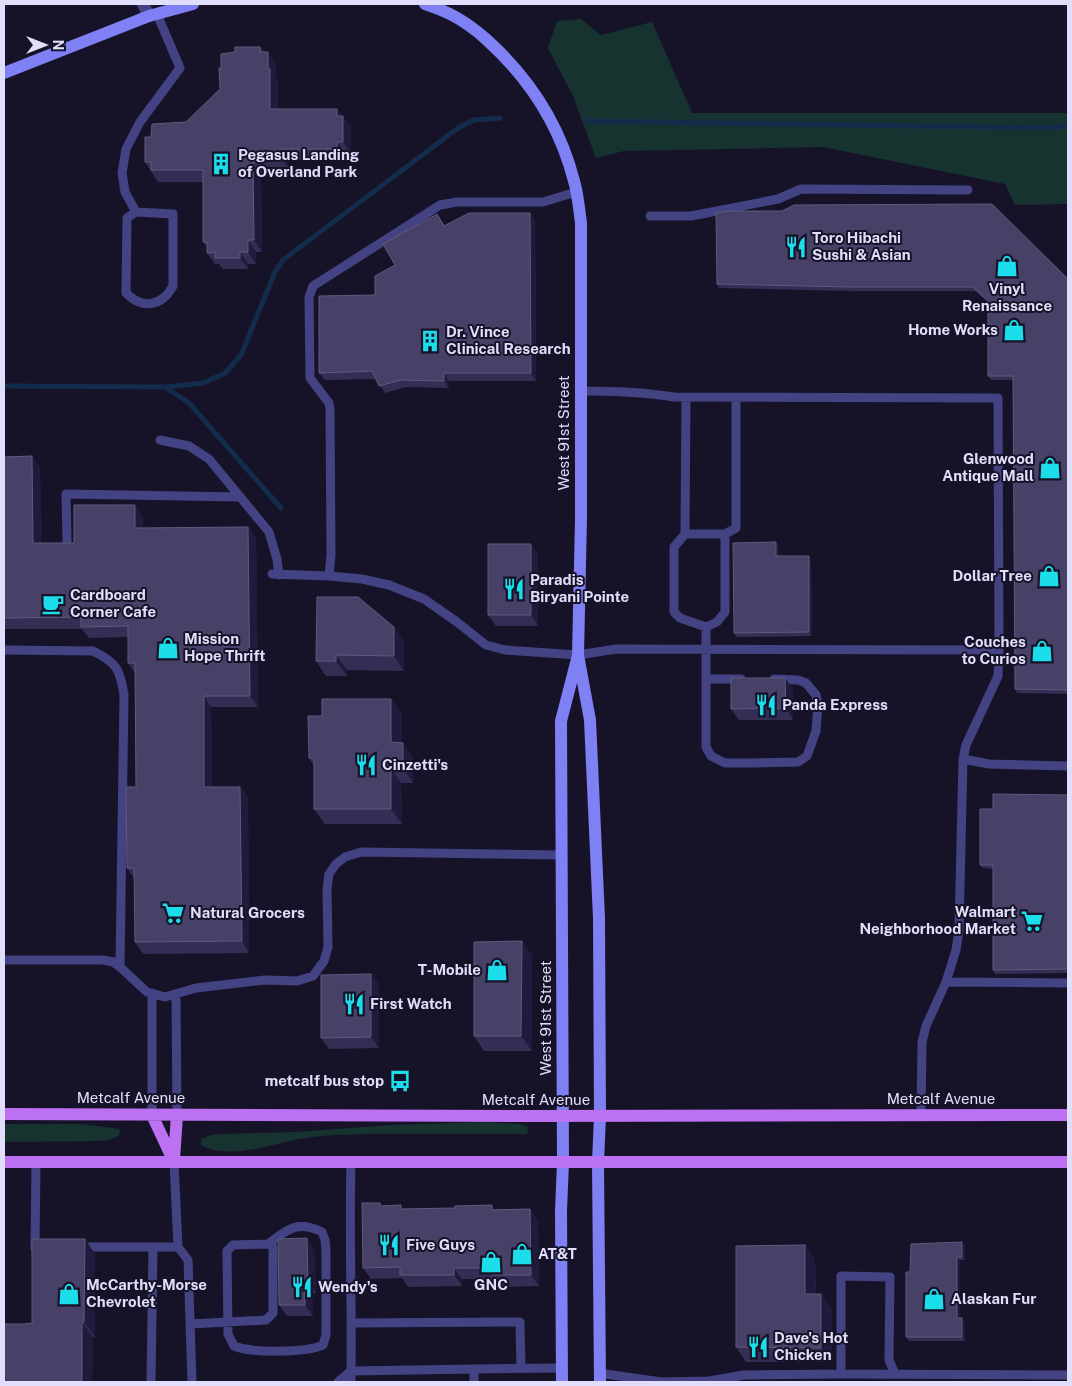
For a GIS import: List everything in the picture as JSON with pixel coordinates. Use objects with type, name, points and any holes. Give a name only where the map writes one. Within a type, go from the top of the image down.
[{"type":"main road","name":"Metcalf Avenue","points":[[4,1114],[1068,1115]]},
{"type":"main road","points":[[152,1115],[174,1162]]},
{"type":"main road","points":[[174,1162],[177,1115]]},
{"type":"main road","points":[[4,1162],[1068,1162]]},
{"type":"street","points":[[143,4],[153,15]]},
{"type":"street","points":[[4,73],[153,15],[193,4]]},
{"type":"street","name":"West 91st Street","points":[[425,4],[450,13],[479,33],[504,55],[526,82],[547,112],[563,146],[574,182],[581,223],[581,518],[578,655],[590,720],[599,918],[600,1116],[598,1162],[600,1377]]},
{"type":"street","name":"West 91st Street","points":[[562,1382],[561,721],[578,655]]},
{"type":"lane","points":[[136,212],[125,192],[122,173],[126,149],[140,122],[180,68],[153,15]]},
{"type":"lane","points":[[650,216],[691,216],[778,199],[801,189],[968,190]]},
{"type":"lane","points":[[329,576],[331,555],[330,409],[329,403],[310,378],[309,298],[312,286],[440,205],[457,202],[543,202],[576,192]]},
{"type":"lane","points":[[136,212],[173,214],[173,286],[168,295],[148,304],[141,304],[133,300],[126,293],[127,218],[136,212]]},
{"type":"lane","points":[[581,391],[649,393],[674,397],[998,398],[998,676],[966,745],[963,759],[959,930],[956,950],[946,982],[926,1026],[922,1042],[921,1115]]},
{"type":"lane","points":[[686,397],[685,534],[674,547],[674,612],[680,618],[706,627],[717,622],[725,612],[725,534]]},
{"type":"lane","points":[[685,534],[725,534],[736,528],[736,398]]},
{"type":"lane","points":[[160,440],[189,446],[210,459],[269,532],[277,559],[276,575],[329,576],[362,579],[389,585],[424,599],[486,645],[506,650],[578,655],[616,649],[999,650]]},
{"type":"lane","points":[[67,540],[66,494],[240,497]]},
{"type":"lane","points":[[706,627],[706,747],[711,756],[725,762],[798,762],[807,756],[816,731],[818,704],[816,695],[806,683],[798,680],[765,679]]},
{"type":"lane","points":[[4,650],[93,651],[116,665],[122,678],[124,696],[120,967]]},
{"type":"lane","points":[[707,679],[746,679]]},
{"type":"lane","points":[[963,759],[989,764],[1068,766]]},
{"type":"lane","points":[[4,960],[103,960],[113,962],[147,992],[165,997],[196,988],[265,980],[297,981],[313,976],[324,961],[328,947],[327,889],[329,874],[336,864],[345,857],[360,852],[562,855]]},
{"type":"lane","points":[[946,982],[1068,983]]},
{"type":"lane","points":[[152,994],[152,1115]]},
{"type":"lane","points":[[176,994],[177,1115]]},
{"type":"lane","points":[[36,1162],[35,1252],[45,1248]]},
{"type":"lane","points":[[174,1162],[178,1247],[188,1260],[192,1382]]},
{"type":"lane","points":[[351,1162],[351,1382]]},
{"type":"lane","points":[[190,1324],[228,1322],[266,1320],[273,1313],[273,1247],[268,1244],[233,1245],[227,1251],[228,1322],[228,1334],[234,1346],[243,1350],[301,1350],[314,1349],[323,1345],[326,1335],[326,1250],[322,1232],[314,1228],[301,1226],[287,1229],[268,1244]]},
{"type":"lane","points":[[151,1382],[153,1247]]},
{"type":"lane","points":[[74,1248],[178,1247]]},
{"type":"lane","points":[[841,1374],[841,1276],[890,1276],[889,1360],[896,1374]]},
{"type":"lane","points":[[352,1323],[520,1322],[521,1368]]},
{"type":"lane","points":[[338,1382],[351,1371],[562,1368]]},
{"type":"lane","points":[[474,1369],[474,1382]]},
{"type":"lane","points":[[600,1377],[661,1382],[709,1381],[744,1375],[1068,1375]]},
{"type":"green space","points":[[581,19],[601,35],[652,22],[692,113],[1068,113],[1068,204],[1015,205],[1005,184],[823,147],[624,151],[596,158],[573,96],[548,48],[557,21]]},
{"type":"green space","points":[[485,1122],[527,1126],[528,1134],[339,1135],[299,1139],[237,1151],[212,1149],[201,1145],[201,1139],[221,1134]]},
{"type":"green space","points":[[4,1124],[83,1124],[120,1129],[119,1136],[109,1140],[4,1142]]},
{"type":"building","name":"Pegasus Landing of Overland Park","points":[[235,47],[260,47],[260,52],[268,52],[270,109],[337,109],[337,116],[343,116],[343,142],[337,142],[337,149],[280,149],[280,156],[261,156],[253,164],[254,240],[248,240],[248,252],[240,252],[240,258],[215,258],[215,252],[207,253],[207,242],[203,242],[203,170],[151,170],[151,162],[145,162],[145,137],[151,137],[152,124],[186,122],[220,89],[219,68],[221,68],[221,54],[235,52]]},
{"type":"building","points":[[992,204],[1068,279],[1068,690],[1015,689],[1013,376],[988,376],[988,301],[973,287],[717,284],[716,213],[729,211],[782,211],[794,205]]},
{"type":"building","name":"Dr. Vince Clinical Research","points":[[469,213],[530,213],[531,373],[444,373],[444,381],[401,380],[379,386],[372,371],[319,373],[319,296],[375,295],[375,276],[395,265],[383,244],[437,214],[444,226]]},
{"type":"building","points":[[32,456],[33,543],[74,543],[74,505],[135,505],[135,528],[248,527],[250,696],[204,696],[204,787],[240,787],[242,941],[135,942],[134,868],[127,868],[126,787],[136,787],[135,663],[128,663],[128,626],[81,627],[81,617],[4,618],[4,457]]},
{"type":"building","points":[[776,542],[776,556],[809,556],[809,632],[734,633],[733,543]]},
{"type":"building","points":[[488,544],[531,544],[531,615],[488,615]]},
{"type":"building","points":[[317,597],[358,597],[394,627],[394,656],[336,655],[336,661],[316,661]]},
{"type":"building","points":[[731,678],[785,678],[786,708],[731,709]]},
{"type":"building","name":"Cinzetti's","points":[[322,699],[391,699],[391,742],[403,743],[403,768],[391,768],[391,809],[314,809],[314,758],[309,758],[308,716],[322,716]]},
{"type":"building","name":"Walmart Neighborhood Market","points":[[993,794],[1068,795],[1068,969],[993,970],[993,865],[980,865],[980,809],[993,809]]},
{"type":"building","points":[[522,941],[521,1036],[474,1036],[474,942]]},
{"type":"building","name":"First Watch","points":[[371,974],[371,1037],[321,1038],[321,975]]},
{"type":"building","points":[[362,1203],[380,1203],[380,1206],[401,1205],[401,1209],[492,1205],[492,1210],[530,1209],[531,1275],[493,1275],[492,1268],[454,1268],[454,1275],[400,1275],[400,1267],[363,1268]]},
{"type":"building","points":[[307,1238],[308,1282],[305,1282],[305,1305],[279,1305],[278,1239]]},
{"type":"building","name":"McCarthy-Morse Chevrolet","points":[[32,1239],[85,1239],[82,1382],[4,1382],[4,1324],[32,1323]]},
{"type":"building","name":"Alaskan Fur","points":[[962,1242],[962,1257],[957,1257],[957,1318],[962,1318],[962,1337],[906,1337],[906,1272],[910,1272],[911,1244]]},
{"type":"building","points":[[805,1245],[805,1294],[821,1294],[821,1348],[736,1347],[736,1246]]},
{"type":"waterway","points":[[4,386],[165,387],[203,383],[225,373],[241,355],[275,272],[283,260],[458,128],[474,120],[500,118]]},
{"type":"waterway","points":[[586,121],[1044,128],[1068,126]]},
{"type":"waterway","points":[[165,387],[189,403],[281,508]]},
{"type":"place","name":"Pegasus Landing of Overland Park","points":[[221,164]]},
{"type":"place","name":"Toro Hibachi Sushi & Asian","points":[[796,247]]},
{"type":"place","name":"Vinyl Renaissance","points":[[1007,266]]},
{"type":"place","name":"Home Works","points":[[1014,330]]},
{"type":"place","name":"Dr. Vince Clinical Research","points":[[430,341]]},
{"type":"place","name":"Glenwood Antique Mall","points":[[1050,468]]},
{"type":"place","name":"Dollar Tree","points":[[1049,576]]},
{"type":"place","name":"Paradis Biryani Pointe","points":[[514,589]]},
{"type":"place","name":"Cardboard Corner Cafe","points":[[53,604]]},
{"type":"place","name":"Mission Hope Thrift","points":[[168,648]]},
{"type":"place","name":"Couches to Curios","points":[[1042,651]]},
{"type":"place","name":"Panda Express","points":[[766,705]]},
{"type":"place","name":"Cinzetti's","points":[[366,765]]},
{"type":"place","name":"Natural Grocers","points":[[173,913]]},
{"type":"place","name":"Walmart Neighborhood Market","points":[[1032,921]]},
{"type":"place","name":"T-Mobile","points":[[497,970]]},
{"type":"place","name":"First Watch","points":[[354,1004]]},
{"type":"place","name":"metcalf bus stop","points":[[400,1081]]},
{"type":"place","name":"Five Guys","points":[[389,1245]]},
{"type":"place","name":"AT&T","points":[[522,1254]]},
{"type":"place","name":"GNC","points":[[491,1262]]},
{"type":"place","name":"Wendy's","points":[[302,1287]]},
{"type":"place","name":"McCarthy-Morse Chevrolet","points":[[69,1294]]},
{"type":"place","name":"Alaskan Fur","points":[[934,1299]]},
{"type":"place","name":"Dave's Hot Chicken","points":[[758,1347]]}]
